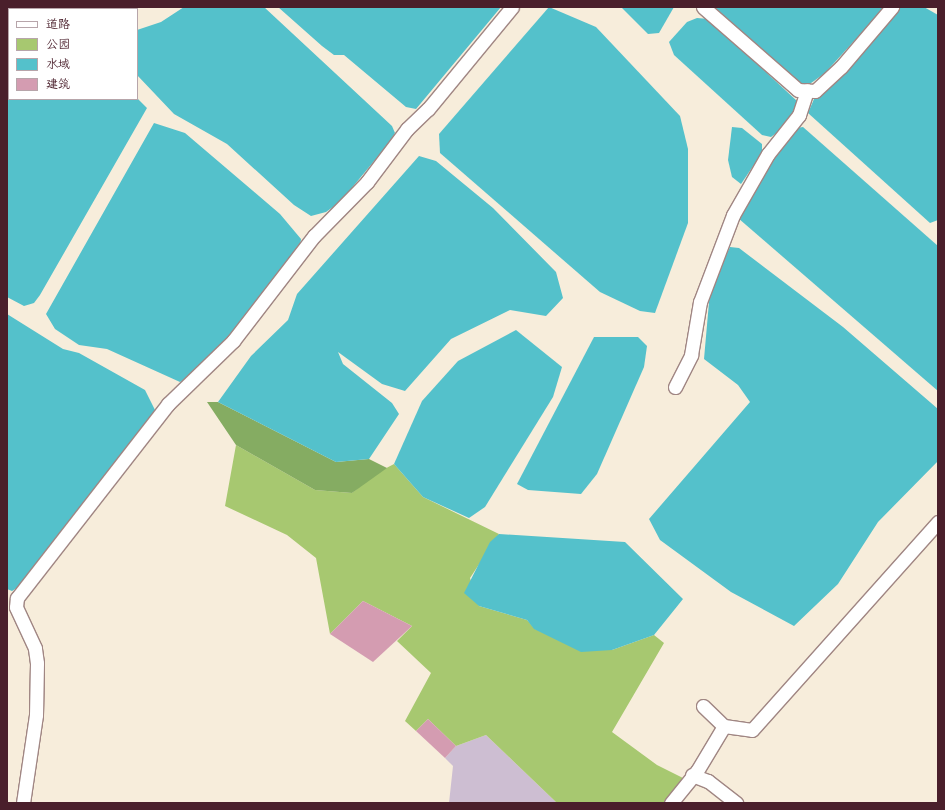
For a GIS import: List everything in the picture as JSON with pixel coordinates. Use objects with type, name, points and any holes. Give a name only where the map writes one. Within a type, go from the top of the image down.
[{"type":"lane","points":[[23,803],[36,715],[37,663],[35,648],[16,607],[17,598],[168,404],[233,341],[265,303],[314,236],[367,182],[407,129],[428,109],[512,7]]},
{"type":"lane","points":[[703,7],[798,90],[815,91],[841,67],[892,7]]},
{"type":"lane","points":[[675,387],[691,355],[700,302],[733,215],[768,154],[800,115],[807,90]]},
{"type":"lane","points":[[703,706],[724,726],[752,730],[764,720],[784,691],[938,522]]},
{"type":"lane","points":[[672,803],[724,726]]},
{"type":"lane","points":[[692,775],[708,781],[736,803]]},
{"type":"shaded area","points":[[486,735],[557,803],[449,803],[453,766],[445,758],[456,746]]},
{"type":"green space","points":[[207,402],[218,402],[336,462],[369,459],[387,468],[352,493],[315,490],[236,445]]},
{"type":"green space","points":[[236,445],[315,490],[352,493],[375,474],[394,464],[423,497],[499,534],[470,578],[479,606],[527,620],[535,629],[612,650],[654,635],[664,643],[612,732],[657,765],[683,778],[663,803],[557,803],[486,735],[456,746],[428,719],[416,731],[405,721],[431,673],[397,641],[412,626],[363,601],[330,634],[316,558],[287,535],[225,506]]},
{"type":"water","points":[[7,7],[22,8],[8,8],[8,31]]},
{"type":"water","points":[[47,7],[122,7],[122,8]]},
{"type":"water","points":[[184,7],[264,7],[392,126],[395,133],[389,143],[341,201],[326,212],[311,216],[294,205],[227,144],[174,114],[138,76],[138,30],[161,22]]},
{"type":"water","points":[[278,7],[501,7],[416,109],[406,107],[344,55],[334,55]]},
{"type":"water","points":[[549,7],[596,27],[680,116],[688,149],[688,223],[655,313],[640,311],[600,292],[440,153],[439,134]]},
{"type":"water","points":[[621,7],[674,7],[659,33],[648,34]]},
{"type":"water","points":[[711,7],[885,7],[825,73],[807,86],[795,80]]},
{"type":"water","points":[[900,7],[924,7],[938,15],[938,220],[930,223],[808,113],[814,99]]},
{"type":"water","points":[[697,18],[709,19],[797,101],[799,107],[779,131],[771,137],[762,135],[674,55],[669,42],[687,22]]},
{"type":"water","points":[[7,73],[8,100],[138,99],[147,108],[40,295],[34,303],[24,306],[7,297]]},
{"type":"water","points":[[154,123],[185,133],[280,214],[301,239],[300,247],[233,331],[197,371],[180,382],[107,349],[79,345],[55,329],[46,314]]},
{"type":"water","points":[[732,127],[742,128],[762,144],[762,153],[741,184],[732,177],[728,160]]},
{"type":"water","points":[[803,127],[938,246],[938,391],[738,218],[774,153],[796,128]]},
{"type":"water","points":[[419,156],[436,161],[493,208],[556,272],[563,298],[546,316],[510,310],[451,339],[405,391],[382,384],[338,352],[343,364],[392,403],[399,414],[369,459],[336,462],[218,402],[251,356],[288,320],[297,294]]},
{"type":"water","points":[[730,247],[739,248],[843,327],[938,409],[938,461],[878,522],[838,584],[794,626],[731,592],[660,540],[649,519],[750,402],[738,385],[704,359],[710,291]]},
{"type":"water","points":[[7,314],[63,349],[79,353],[145,390],[156,412],[26,582],[12,591],[7,589]]},
{"type":"water","points":[[516,330],[562,367],[553,397],[485,507],[469,518],[423,497],[394,464],[422,401],[458,361]]},
{"type":"water","points":[[594,337],[638,337],[647,346],[644,367],[597,474],[581,494],[528,490],[517,484]]},
{"type":"water","points":[[499,534],[625,542],[683,599],[654,635],[612,650],[581,652],[534,629],[527,620],[479,606],[464,593],[490,542]]},
{"type":"building","points":[[363,601],[412,626],[373,662],[330,634]]},
{"type":"building","points":[[428,719],[456,746],[445,758],[416,731]]}]
